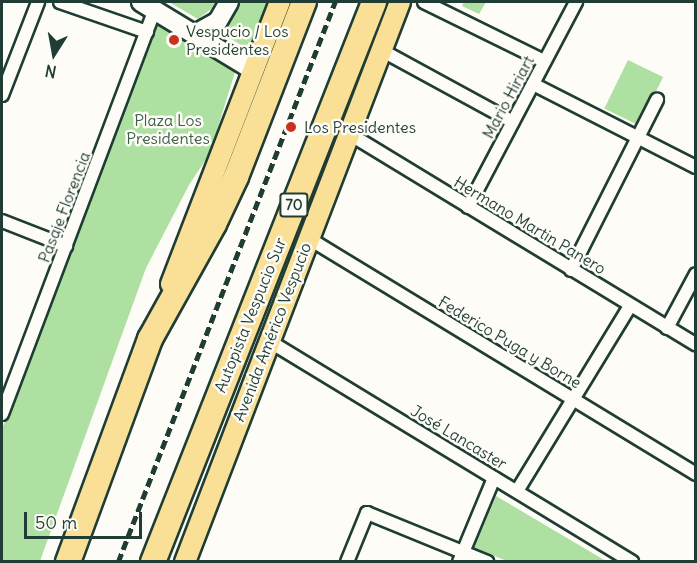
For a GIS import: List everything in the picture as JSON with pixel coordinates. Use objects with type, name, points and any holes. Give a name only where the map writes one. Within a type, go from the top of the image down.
[{"type":"highway","points":[[68,561],[150,339],[236,177],[304,2]]},
{"type":"highway","name":"Autopista Vespucio Sur","points":[[153,561],[374,2]]},
{"type":"main road","points":[[150,339],[280,2]]},
{"type":"main road","name":"Avenida Américo Vespucio","points":[[185,561],[400,2]]},
{"type":"street","points":[[2,95],[38,2]]},
{"type":"street","points":[[60,2],[147,32]]},
{"type":"street","points":[[195,34],[218,21],[229,2]]},
{"type":"street","points":[[424,2],[544,62]]},
{"type":"street","name":"Mario Hiriart","points":[[468,207],[576,2]]},
{"type":"street","points":[[148,6],[254,70]]},
{"type":"street","name":"Pasaje Florencia","points":[[2,414],[147,32],[148,6]]},
{"type":"street","points":[[381,50],[513,122]]},
{"type":"street","points":[[533,84],[696,167]]},
{"type":"street","points":[[572,270],[657,100]]},
{"type":"street","name":"Hermano Martin Panero","points":[[348,134],[696,345]]},
{"type":"street","points":[[2,221],[66,246]]},
{"type":"street","name":"Federico Puga y Borne","points":[[308,238],[696,474]]},
{"type":"street","points":[[667,328],[696,274]]},
{"type":"street","points":[[517,491],[630,306]]},
{"type":"street","name":"José Lancaster","points":[[269,341],[632,561]]},
{"type":"street","points":[[461,557],[494,478]]},
{"type":"street","points":[[347,561],[367,513],[461,557],[487,561]]},
{"type":"green space","points":[[169,2],[215,2],[211,9],[198,19]]},
{"type":"green space","points":[[240,2],[270,2],[251,52],[218,30],[235,14]]},
{"type":"green space","points":[[464,2],[486,2],[479,14],[462,6]]},
{"type":"green space","name":"Plaza Los Presidentes","points":[[157,23],[235,72],[210,153],[189,185],[146,268],[40,561],[2,561],[2,429]]},
{"type":"green space","points":[[628,60],[663,77],[639,126],[604,109]]},
{"type":"green space","points":[[496,496],[606,561],[507,561],[474,548]]},
{"type":"railway","points":[[118,562],[335,2]]},
{"type":"place","name":"Vespucio / Los Presidentes","points":[[174,40]]},
{"type":"place","name":"Los Presidentes","points":[[291,127]]}]
